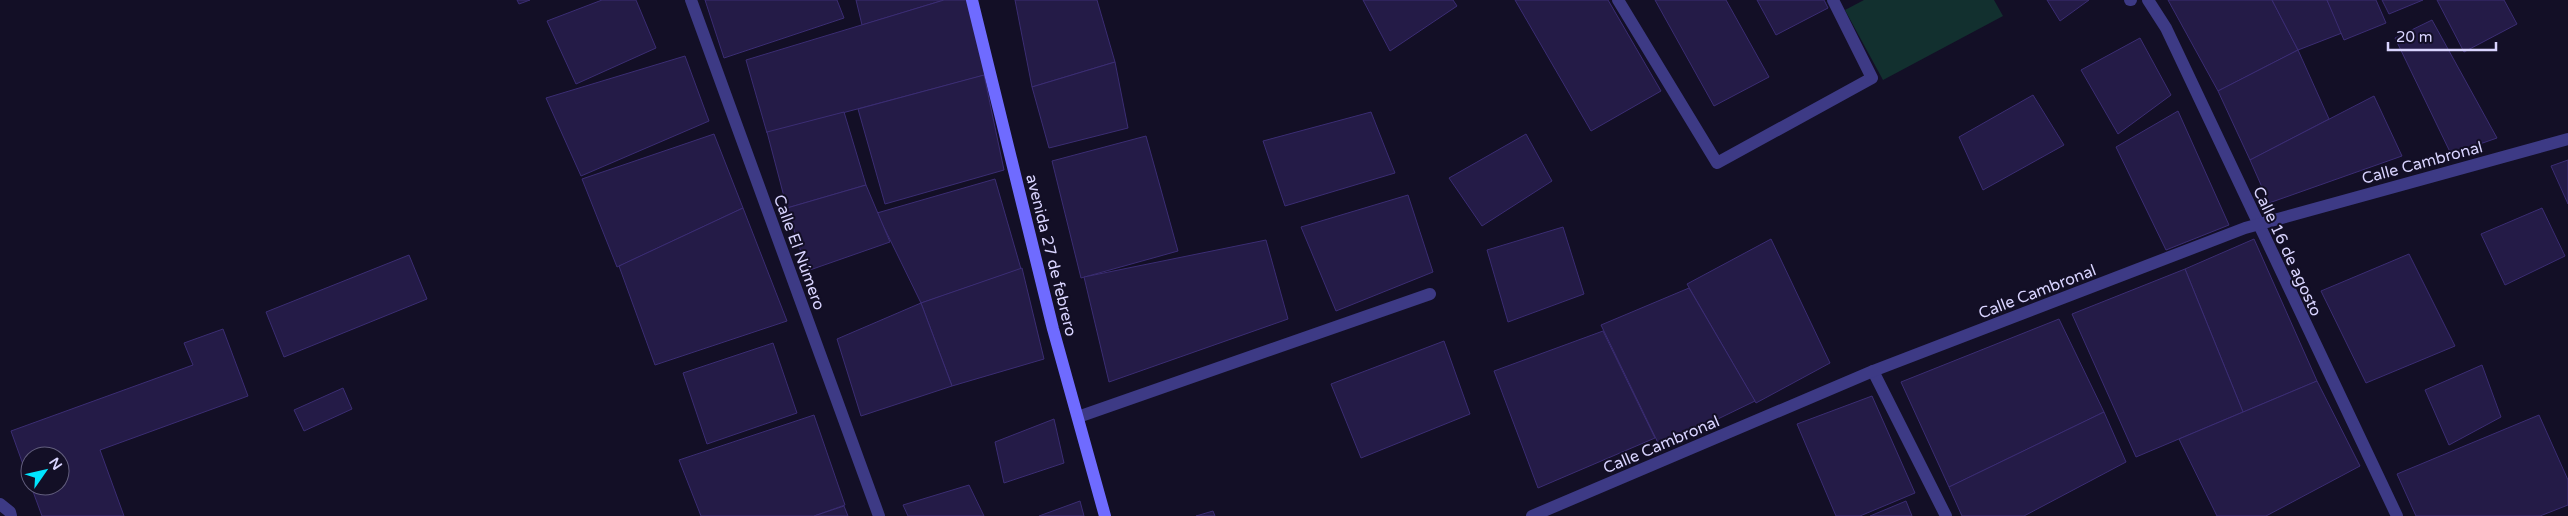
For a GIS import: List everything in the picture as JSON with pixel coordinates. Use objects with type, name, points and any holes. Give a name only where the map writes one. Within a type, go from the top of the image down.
[{"type":"main road","name":"avenida 27 de febrero","points":[[972,0],[1050,319],[1105,516]]},
{"type":"street","name":"Calle El Número","points":[[691,0],[879,516]]},
{"type":"street","points":[[1618,0],[1717,163],[1872,78],[1833,0]]},
{"type":"street","name":"Calle 16 de agosto","points":[[2148,0],[2166,28],[2397,516]]},
{"type":"street","name":"Calle Cambronal","points":[[1532,516],[1873,371],[2258,225],[2568,139]]},
{"type":"street","points":[[1078,417],[1430,294]]},
{"type":"street","points":[[1873,371],[1946,516]]},
{"type":"street","points":[[0,504],[10,512],[11,516]]},
{"type":"green space","points":[[1864,0],[1994,0],[2003,16],[1883,80],[1845,10]]},
{"type":"building","points":[[517,0],[530,0],[519,4]]},
{"type":"building","points":[[602,0],[636,0],[656,48],[576,84],[547,21]]},
{"type":"building","points":[[705,0],[837,0],[844,18],[724,58]]},
{"type":"building","points":[[856,0],[944,0],[862,25]]},
{"type":"building","points":[[944,0],[969,0],[985,75],[767,133],[746,60]]},
{"type":"building","points":[[1015,0],[1097,0],[1115,62],[1032,87]]},
{"type":"building","points":[[1363,0],[1453,0],[1457,6],[1390,51]]},
{"type":"building","points":[[1515,0],[1608,0],[1661,91],[1591,131]]},
{"type":"building","points":[[1655,0],[1726,0],[1769,77],[1714,106]]},
{"type":"building","points":[[1757,0],[1824,0],[1828,8],[1776,35]]},
{"type":"building","points":[[2047,0],[2089,0],[2060,21]]},
{"type":"building","points":[[2168,0],[2272,0],[2298,50],[2218,91]]},
{"type":"building","points":[[2272,0],[2327,0],[2342,33],[2298,50]]},
{"type":"building","points":[[2327,0],[2376,0],[2386,23],[2344,40]]},
{"type":"building","points":[[2382,0],[2423,0],[2389,14]]},
{"type":"building","points":[[2437,0],[2504,0],[2517,24],[2464,52]]},
{"type":"building","points":[[2432,20],[2497,138],[2451,154],[2395,38]]},
{"type":"building","points":[[2140,38],[2171,95],[2118,134],[2081,70]]},
{"type":"building","points":[[2298,50],[2329,119],[2250,160],[2218,91]]},
{"type":"building","points":[[685,56],[709,121],[581,176],[546,98]]},
{"type":"building","points":[[1115,62],[1128,128],[1049,148],[1032,87]]},
{"type":"building","points":[[984,75],[1004,170],[885,204],[858,109]]},
{"type":"building","points":[[2033,95],[2064,145],[1983,190],[1959,137]]},
{"type":"building","points":[[2374,96],[2402,156],[2269,203],[2250,160]]},
{"type":"building","points":[[2178,111],[2229,225],[2166,250],[2116,147]]},
{"type":"building","points":[[844,112],[866,185],[787,208],[767,132]]},
{"type":"building","points":[[1371,112],[1395,173],[1285,206],[1263,141]]},
{"type":"building","points":[[714,134],[743,208],[617,267],[582,179]]},
{"type":"building","points":[[1526,134],[1552,181],[1482,226],[1449,178]]},
{"type":"building","points":[[1146,136],[1178,251],[1081,278],[1052,161]]},
{"type":"building","points":[[2568,160],[2568,204],[2551,166]]},
{"type":"building","points":[[995,179],[1021,269],[921,303],[877,213]]},
{"type":"building","points":[[866,185],[890,242],[807,271],[787,208]]},
{"type":"building","points":[[1408,195],[1433,272],[1336,311],[1301,227]]},
{"type":"building","points":[[743,208],[787,321],[655,365],[619,266]]},
{"type":"building","points":[[2542,208],[2565,256],[2505,285],[2481,234]]},
{"type":"building","points":[[1563,227],[1584,294],[1508,322],[1487,250]]},
{"type":"building","points":[[1771,239],[1830,363],[1756,403],[1687,284]]},
{"type":"building","points":[[2254,239],[2317,381],[2243,412],[2185,269]]},
{"type":"building","points":[[1266,240],[1288,319],[1109,382],[1084,277]]},
{"type":"building","points":[[2409,254],[2455,346],[2366,383],[2321,291]]},
{"type":"building","points":[[409,255],[427,299],[284,357],[266,312]]},
{"type":"building","points":[[1022,268],[1044,359],[952,386],[921,303]]},
{"type":"building","points":[[2185,269],[2243,412],[2136,457],[2072,314]]},
{"type":"building","points":[[1689,288],[1755,401],[1660,447],[1601,325]]},
{"type":"building","points":[[921,303],[952,386],[861,416],[837,339]]},
{"type":"building","points":[[2059,319],[2104,412],[1949,487],[1901,382]]},
{"type":"building","points":[[223,329],[248,396],[100,450],[124,516],[42,516],[35,496],[70,496],[70,446],[20,446],[20,456],[11,431],[193,365],[184,343]]},
{"type":"building","points":[[1603,331],[1655,438],[1538,488],[1494,371]]},
{"type":"building","points":[[1444,341],[1470,414],[1361,458],[1331,384]]},
{"type":"building","points":[[773,343],[797,413],[707,444],[683,373]]},
{"type":"building","points":[[2482,365],[2501,417],[2449,445],[2425,390]]},
{"type":"building","points":[[2317,381],[2360,466],[2266,516],[2217,516],[2179,439]]},
{"type":"building","points":[[343,388],[352,409],[304,431],[294,410]]},
{"type":"building","points":[[1872,396],[1915,493],[1860,516],[1836,516],[1797,424]]},
{"type":"building","points":[[2104,412],[2126,462],[2024,516],[1962,516],[1949,487]]},
{"type":"building","points":[[814,415],[845,505],[814,516],[701,516],[679,460]]},
{"type":"building","points":[[2539,415],[2568,480],[2568,505],[2540,516],[2416,516],[2397,474]]},
{"type":"building","points":[[1054,419],[1064,463],[1004,483],[995,442]]},
{"type":"building","points":[[969,485],[984,516],[908,516],[903,505]]},
{"type":"building","points":[[1080,501],[1084,516],[1039,516]]},
{"type":"building","points":[[1906,501],[1912,516],[1870,516]]},
{"type":"building","points":[[844,506],[848,516],[814,516]]},
{"type":"building","points":[[1213,511],[1215,516],[1196,516]]}]
